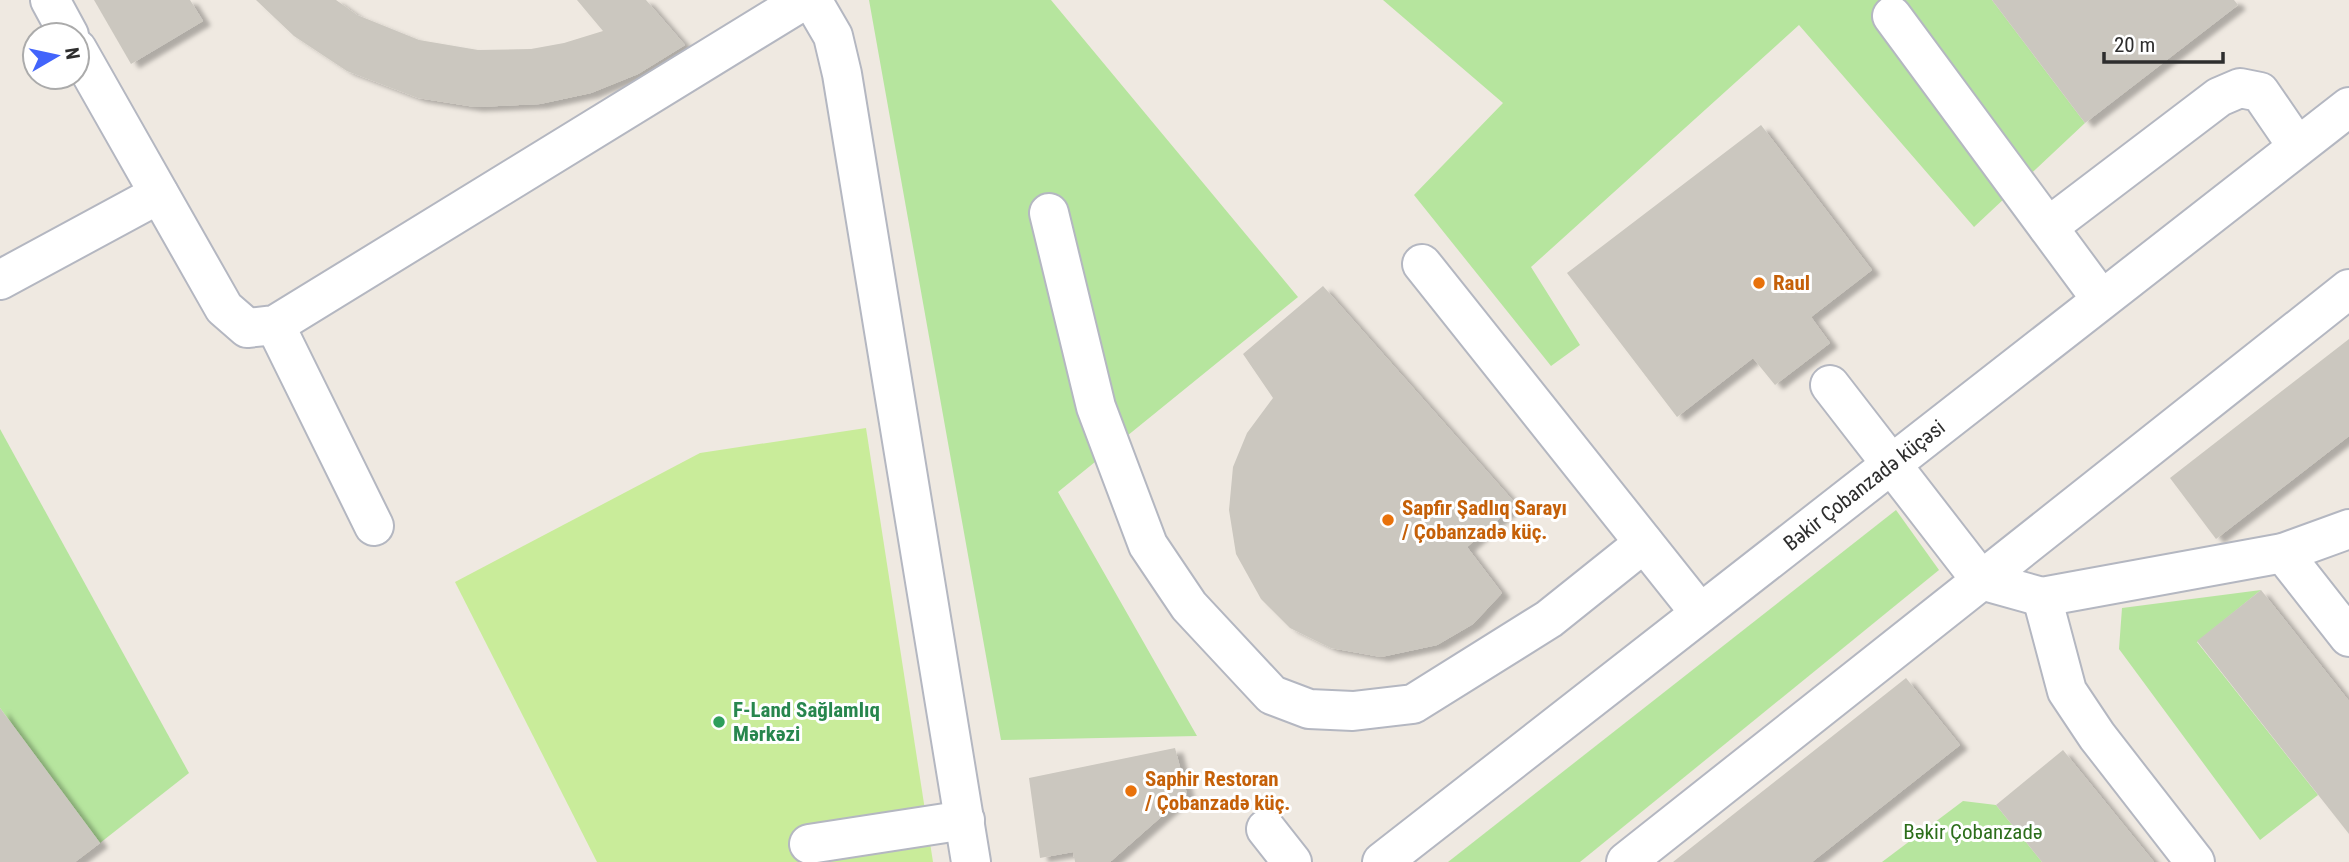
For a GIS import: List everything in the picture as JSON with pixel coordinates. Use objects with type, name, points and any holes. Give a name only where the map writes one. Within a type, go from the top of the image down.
[{"type":"street","points":[[50,0],[61,21]]},
{"type":"street","points":[[91,73],[224,308],[247,328],[275,325],[804,0]]},
{"type":"street","points":[[812,0],[833,36],[842,74],[971,862]]},
{"type":"street","points":[[1892,16],[2101,299]]},
{"type":"street","points":[[2048,227],[2219,97],[2240,88],[2260,92],[2297,146]]},
{"type":"street","name":"Bəkir Çobanzadə küçəsi","points":[[1382,862],[2349,107]]},
{"type":"street","points":[[0,280],[159,194]]},
{"type":"street","points":[[1049,213],[1096,407],[1148,545],[1189,606],[1272,695],[1309,709],[1353,711],[1413,704],[1549,619],[1644,543]]},
{"type":"street","points":[[1422,264],[1700,613]]},
{"type":"street","points":[[1626,862],[2349,289]]},
{"type":"street","points":[[275,325],[373,526]]},
{"type":"street","points":[[1830,385],[1981,580],[2042,597],[2283,553],[2349,529]]},
{"type":"street","points":[[2283,553],[2349,637]]},
{"type":"street","points":[[2042,597],[2067,691],[2097,736],[2195,862]]},
{"type":"street","points":[[809,844],[965,820]]},
{"type":"street","points":[[1266,829],[1292,862]]},
{"type":"green space","points":[[869,0],[1051,0],[1298,297],[1058,492],[1197,736],[1001,740]]},
{"type":"green space","points":[[1383,0],[1992,0],[2085,123],[1974,227],[1799,25],[1531,267],[1580,345],[1551,366],[1414,195],[1503,103]]},
{"type":"green space","name":"F-Land Sağlamlıq Mərkəzi","points":[[866,428],[933,862],[597,862],[455,582],[700,453]]},
{"type":"green space","points":[[0,429],[189,773],[100,843],[0,708]]},
{"type":"green space","points":[[1896,510],[1939,570],[1580,862],[1448,862]]},
{"type":"green space","points":[[2261,590],[2197,642],[2318,795],[2260,840],[2119,649],[2122,608]]},
{"type":"green space","name":"Bəkir Çobanzadə","points":[[1963,801],[1996,805],[2042,862],[1882,862]]},
{"type":"building","points":[[94,0],[190,0],[203,21],[131,64]]},
{"type":"building","points":[[256,0],[336,0],[357,15],[419,40],[478,50],[531,49],[564,43],[603,31],[577,0],[646,0],[685,45],[638,74],[591,93],[540,104],[475,107],[418,98],[347,71],[294,36]]},
{"type":"building","points":[[1992,0],[2234,0],[2238,5],[2085,123]]},
{"type":"building","points":[[1761,125],[1872,270],[1811,317],[1830,343],[1775,385],[1753,358],[1677,417],[1567,273]]},
{"type":"building","points":[[1323,286],[1516,504],[1467,547],[1502,593],[1473,624],[1437,645],[1381,657],[1331,648],[1290,628],[1261,599],[1236,554],[1229,510],[1233,467],[1247,433],[1273,398],[1243,354]]},
{"type":"building","points":[[2349,339],[2349,436],[2216,539],[2170,478]]},
{"type":"building","points":[[2261,590],[2349,701],[2349,834],[2197,641]]},
{"type":"building","points":[[1906,678],[1960,745],[1812,862],[1673,862]]},
{"type":"building","points":[[0,708],[100,843],[75,862],[0,862]]},
{"type":"building","points":[[1175,748],[1187,794],[1110,862],[1075,862],[1073,852],[1040,858],[1029,778]]},
{"type":"building","points":[[2063,750],[2154,862],[2042,862],[1996,805]]},
{"type":"place","name":"Raul","points":[[1759,283]]},
{"type":"place","name":"Sapfir Şadlıq Sarayı / Çobanzadə küç.","points":[[1388,520]]},
{"type":"place","name":"F-Land Sağlamlıq Mərkəzi","points":[[719,722]]},
{"type":"place","name":"Saphir Restoran / Çobanzadə küç.","points":[[1131,791]]}]
